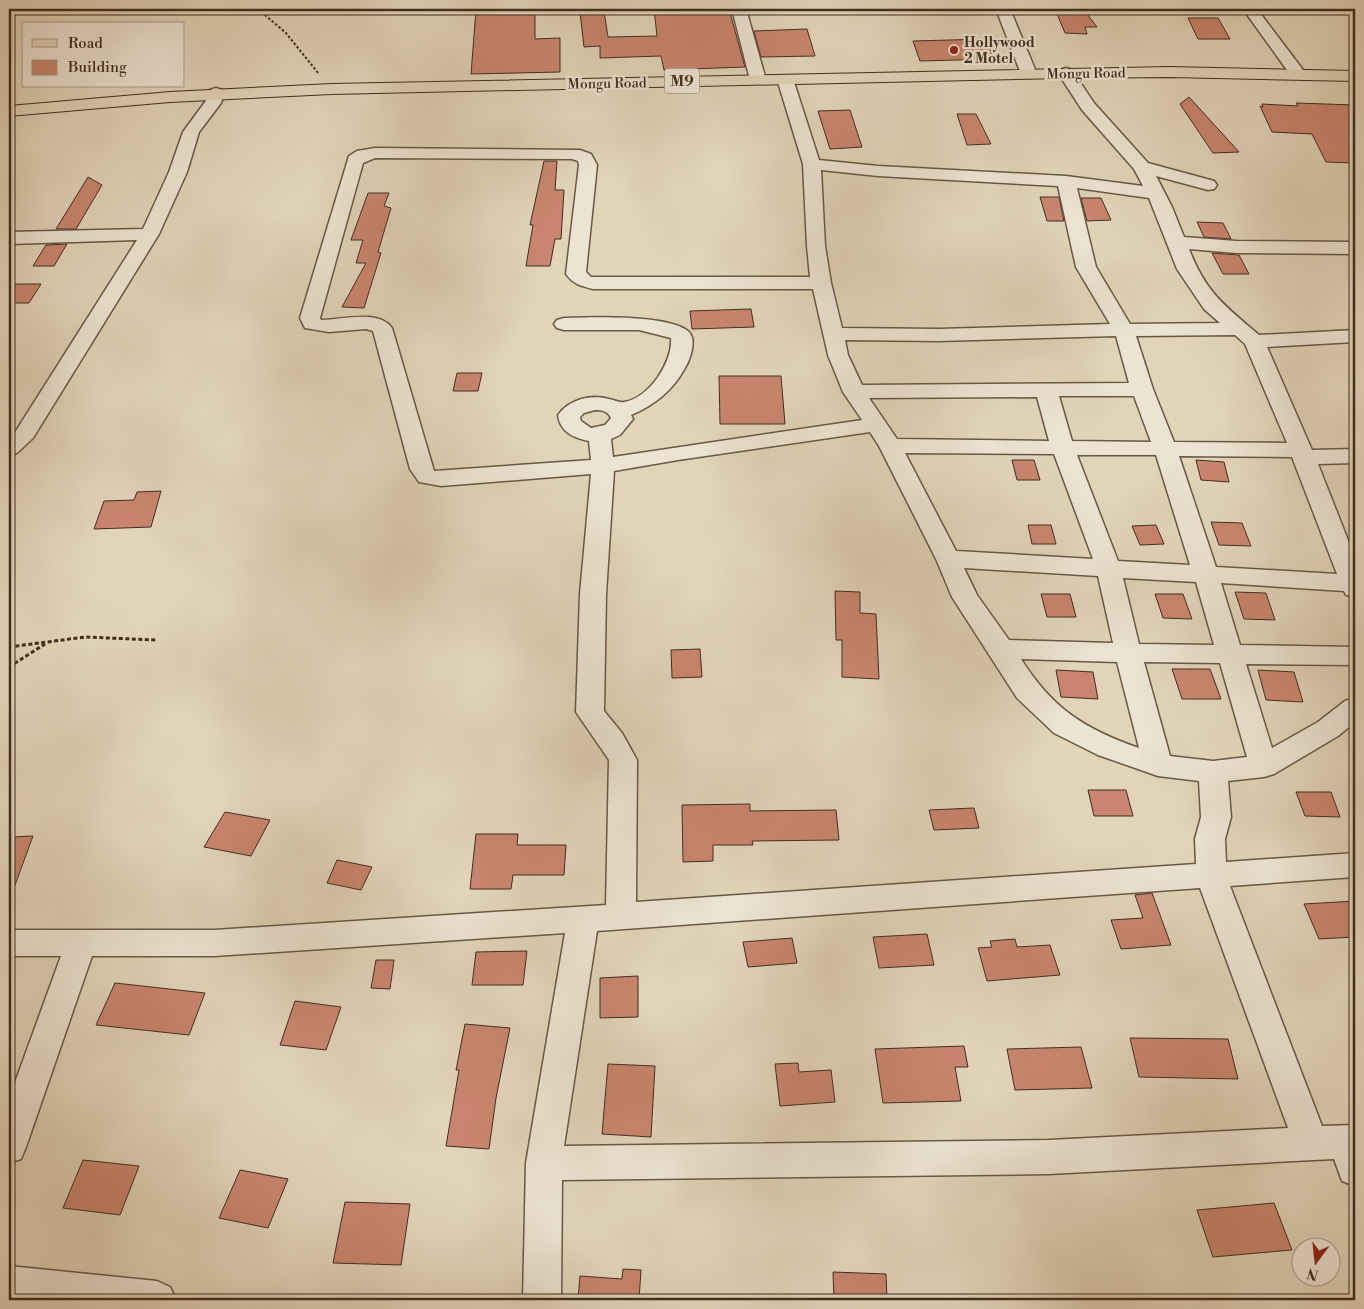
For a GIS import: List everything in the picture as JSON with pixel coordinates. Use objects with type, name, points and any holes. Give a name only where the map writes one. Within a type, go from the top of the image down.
[{"type":"main road","name":"Mongu Road","points":[[9,111],[101,101],[216,93],[332,89],[1029,74],[1298,74],[1355,76]]},
{"type":"street","points":[[739,9],[758,80]]},
{"type":"street","points":[[1003,9],[1029,74]]},
{"type":"street","points":[[1250,9],[1298,74]]},
{"type":"street","points":[[948,559],[1354,586],[1302,453],[1248,335],[1211,305],[1201,292],[1187,268],[1142,167],[1088,106],[1066,74]]},
{"type":"street","points":[[785,80],[812,164],[816,246],[821,283],[838,355],[854,392],[890,446],[948,559],[965,597],[1002,648],[1027,691],[1064,726],[1108,748],[1158,765],[1214,772],[1264,766],[1328,729],[1355,708]]},
{"type":"street","points":[[9,448],[22,438],[150,234],[178,172],[191,132],[213,103],[216,93]]},
{"type":"street","points":[[821,283],[593,283],[584,281],[576,274],[588,165],[585,158],[574,154],[375,153],[363,155],[355,160],[352,167],[310,318],[312,324],[320,327],[376,324],[382,328],[421,469],[427,477],[442,479],[603,466],[688,451],[875,425]]},
{"type":"street","points":[[812,164],[878,171],[1066,181],[1155,193]]},
{"type":"street","points":[[1142,167],[1208,185]]},
{"type":"street","points":[[1066,181],[1086,267],[1124,330],[1142,389],[1165,449],[1206,575],[1264,766]]},
{"type":"street","points":[[9,238],[150,234]]},
{"type":"street","points":[[1177,242],[1236,247],[1355,248]]},
{"type":"street","points":[[564,324],[609,323],[667,328],[681,334],[683,344],[681,357],[660,389],[642,402],[620,412]]},
{"type":"street","points":[[834,334],[939,335],[1124,330],[1248,335],[1355,336]]},
{"type":"street","points":[[854,392],[1142,389]]},
{"type":"street","points":[[1046,390],[1063,449],[1109,569],[1128,653],[1158,765]]},
{"type":"street","points":[[594,403],[605,403],[620,412],[622,419],[618,426],[610,431],[599,434],[578,432],[571,427],[568,421],[569,414],[574,408],[594,403]]},
{"type":"street","points":[[599,434],[603,466],[593,594],[589,692],[590,712],[598,726],[612,740],[624,760],[622,915]]},
{"type":"street","points":[[890,446],[1165,449],[1355,456]]},
{"type":"street","points":[[1002,648],[1128,653],[1355,656]]},
{"type":"street","points":[[1214,772],[1216,817],[1210,839],[1211,876],[1311,1144]]},
{"type":"street","points":[[9,943],[214,943],[441,930],[622,915],[1355,865]]},
{"type":"street","points":[[542,1300],[544,1163],[583,918]]},
{"type":"street","points":[[9,1146],[81,943]]},
{"type":"street","points":[[544,1163],[1049,1157],[1311,1144],[1352,1150]]},
{"type":"street","points":[[9,1286],[157,1300]]},
{"type":"path","points":[[258,9],[286,33],[332,89]]},
{"type":"path","points":[[9,647],[85,636],[156,640]]},
{"type":"path","points":[[9,667],[47,642]]},
{"type":"building","points":[[535,9],[535,39],[560,38],[560,72],[471,74],[476,10]]},
{"type":"building","points":[[654,9],[729,9],[745,67],[664,70],[661,56],[600,58],[600,46],[584,47],[580,12],[604,11],[608,37],[657,36]]},
{"type":"building","points":[[1055,9],[1084,10],[1097,27],[1085,27],[1087,34],[1065,33]]},
{"type":"building","points":[[1188,18],[1218,18],[1230,39],[1198,39]]},
{"type":"building","points":[[807,29],[815,56],[761,57],[754,31]]},
{"type":"building","points":[[985,39],[994,59],[920,61],[913,41]]},
{"type":"building","points":[[1189,97],[1239,152],[1213,153],[1180,104]]},
{"type":"building","points":[[1296,103],[1355,105],[1355,163],[1326,162],[1312,134],[1272,132],[1260,106],[1263,107],[1262,104],[1298,106]]},
{"type":"building","points":[[850,110],[862,147],[830,149],[818,111]]},
{"type":"building","points":[[957,114],[976,114],[991,144],[967,145]]},
{"type":"building","points":[[544,161],[557,161],[555,190],[564,190],[561,239],[555,239],[550,266],[526,266],[533,225],[530,225]]},
{"type":"building","points":[[88,177],[102,185],[76,229],[56,229]]},
{"type":"building","points":[[368,193],[389,193],[384,206],[391,208],[378,252],[381,253],[364,308],[342,307],[366,263],[356,263],[363,240],[351,240]]},
{"type":"building","points":[[1040,197],[1059,197],[1064,221],[1047,221]]},
{"type":"building","points":[[1081,198],[1101,198],[1111,220],[1087,221]]},
{"type":"building","points":[[1197,222],[1223,223],[1231,239],[1204,237]]},
{"type":"building","points":[[67,244],[54,266],[33,266],[46,245]]},
{"type":"building","points":[[1212,253],[1239,255],[1249,274],[1223,274]]},
{"type":"building","points":[[9,284],[41,284],[29,303],[9,303]]},
{"type":"building","points":[[751,309],[754,327],[692,329],[690,311]]},
{"type":"building","points":[[457,373],[482,373],[478,391],[453,391]]},
{"type":"building","points":[[719,376],[781,376],[785,424],[720,424]]},
{"type":"building","points":[[1012,460],[1034,460],[1040,480],[1017,480]]},
{"type":"building","points":[[1196,460],[1224,462],[1229,482],[1201,480]]},
{"type":"building","points":[[161,491],[151,527],[94,529],[104,501],[134,500],[137,492]]},
{"type":"building","points":[[1211,522],[1242,523],[1251,546],[1219,545]]},
{"type":"building","points":[[1028,525],[1051,525],[1056,544],[1032,544]]},
{"type":"building","points":[[1156,525],[1164,544],[1140,545],[1132,526]]},
{"type":"building","points":[[835,591],[860,592],[860,613],[876,614],[879,679],[842,677],[842,640],[836,640]]},
{"type":"building","points":[[1235,592],[1266,593],[1275,620],[1244,619]]},
{"type":"building","points":[[1041,594],[1070,594],[1076,617],[1047,617]]},
{"type":"building","points":[[1155,594],[1183,594],[1192,619],[1163,618]]},
{"type":"building","points":[[700,649],[702,677],[672,678],[671,650]]},
{"type":"building","points":[[1172,669],[1210,669],[1221,699],[1182,699]]},
{"type":"building","points":[[1056,670],[1093,672],[1098,699],[1061,697]]},
{"type":"building","points":[[1258,670],[1294,672],[1303,702],[1266,700]]},
{"type":"building","points":[[1088,790],[1126,790],[1133,816],[1094,816]]},
{"type":"building","points":[[1296,792],[1331,792],[1340,817],[1305,816]]},
{"type":"building","points":[[750,804],[750,811],[836,810],[839,840],[752,841],[753,845],[713,845],[713,861],[683,862],[682,805]]},
{"type":"building","points":[[974,808],[979,828],[934,830],[929,810]]},
{"type":"building","points":[[225,812],[270,820],[251,856],[204,847]]},
{"type":"building","points":[[476,834],[518,834],[517,845],[566,845],[564,875],[513,875],[511,889],[470,889]]},
{"type":"building","points":[[33,836],[11,896],[9,896],[9,837]]},
{"type":"building","points":[[337,860],[372,867],[361,890],[327,883]]},
{"type":"building","points":[[1152,893],[1171,945],[1121,949],[1111,920],[1143,918],[1135,895]]},
{"type":"building","points":[[1355,901],[1355,937],[1319,939],[1304,904]]},
{"type":"building","points":[[927,934],[934,965],[879,968],[873,937]]},
{"type":"building","points":[[792,938],[797,963],[748,967],[743,942]]},
{"type":"building","points":[[1015,939],[1017,947],[1050,945],[1060,975],[987,981],[978,948],[992,947],[990,941]]},
{"type":"building","points":[[527,951],[523,985],[472,985],[476,952]]},
{"type":"building","points":[[376,960],[394,960],[390,989],[371,988]]},
{"type":"building","points":[[638,976],[638,1017],[600,1018],[600,978]]},
{"type":"building","points":[[115,983],[205,993],[189,1035],[96,1025]]},
{"type":"building","points":[[295,1001],[341,1007],[326,1050],[280,1045]]},
{"type":"building","points":[[465,1024],[510,1028],[496,1098],[489,1149],[446,1146],[459,1070],[456,1070]]},
{"type":"building","points":[[1130,1038],[1228,1039],[1238,1079],[1139,1077]]},
{"type":"building","points":[[964,1046],[968,1067],[955,1067],[961,1101],[883,1103],[875,1049]]},
{"type":"building","points":[[1081,1047],[1092,1088],[1015,1090],[1007,1049]]},
{"type":"building","points":[[798,1063],[799,1072],[831,1070],[835,1102],[780,1106],[775,1064]]},
{"type":"building","points":[[608,1064],[655,1066],[651,1137],[602,1134]]},
{"type":"building","points":[[83,1160],[139,1166],[120,1215],[63,1208]]},
{"type":"building","points":[[240,1170],[288,1179],[268,1228],[219,1218]]},
{"type":"building","points":[[345,1202],[410,1204],[401,1265],[333,1263]]},
{"type":"building","points":[[1274,1203],[1292,1250],[1213,1257],[1197,1210]]},
{"type":"building","points":[[623,1269],[641,1270],[639,1300],[578,1300],[580,1276],[622,1279]]},
{"type":"building","points":[[833,1272],[886,1274],[887,1300],[834,1300]]},
{"type":"place","name":"Hollywood 2 Motel","points":[[954,50]]}]
